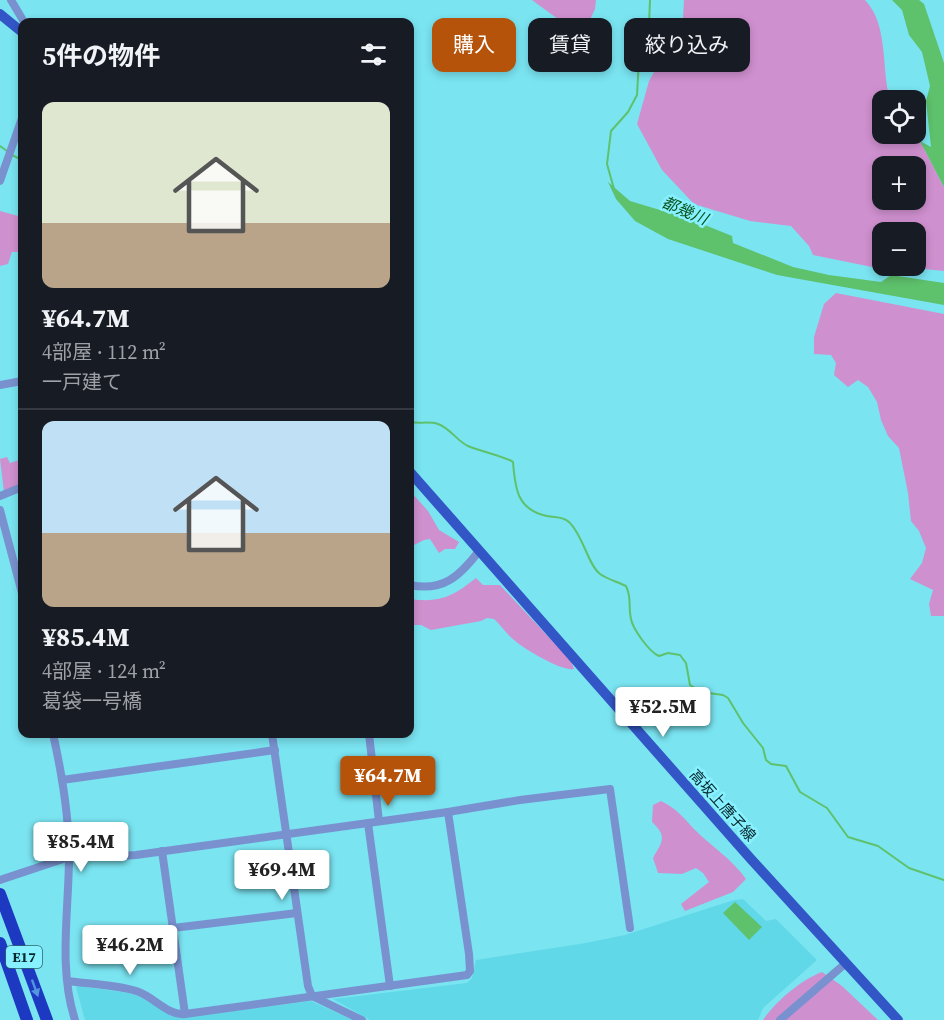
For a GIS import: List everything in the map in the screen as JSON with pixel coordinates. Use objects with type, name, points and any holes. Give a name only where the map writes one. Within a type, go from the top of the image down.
[{"type":"highway","name":"E17","points":[[0,894],[47,1020]]},
{"type":"highway","name":"E17","points":[[0,944],[27,1020]]},
{"type":"main road","points":[[0,14],[18,29]]},
{"type":"main road","name":"高坂上唐子線","points":[[414,477],[750,858],[898,1020]]},
{"type":"street","points":[[11,0],[22,18]]},
{"type":"street","points":[[0,181],[18,129]]},
{"type":"street","points":[[0,385],[18,382]]},
{"type":"street","points":[[0,496],[18,489]]},
{"type":"street","points":[[0,510],[18,578]]},
{"type":"street","points":[[414,586],[424,588],[446,582],[463,572],[479,551]]},
{"type":"street","points":[[54,738],[68,815],[66,949],[68,981],[75,1020]]},
{"type":"street","points":[[273,738],[308,986],[312,996],[362,1020]]},
{"type":"street","points":[[369,738],[379,821]]},
{"type":"street","points":[[62,780],[275,750]]},
{"type":"street","points":[[0,880],[69,857],[107,857],[162,851],[610,789],[630,928]]},
{"type":"street","points":[[68,981],[132,990],[173,1011],[185,1014],[467,975],[470,971],[469,954],[448,812]]},
{"type":"street","points":[[368,823],[390,986]]},
{"type":"street","points":[[162,851],[185,1014]]},
{"type":"street","points":[[172,928],[297,913]]},
{"type":"street","points":[[780,1020],[846,963]]},
{"type":"shaded area","points":[[532,0],[596,0],[591,18],[557,18]]},
{"type":"shaded area","points":[[684,0],[865,0],[873,10],[881,34],[888,90],[872,90],[872,144],[922,144],[944,187],[944,271],[926,269],[926,222],[872,222],[872,267],[813,255],[809,246],[791,226],[750,221],[694,204],[662,170],[637,124],[649,81],[654,72],[750,72],[750,18],[683,18]]},
{"type":"shaded area","points":[[892,0],[919,0],[924,4],[944,63],[944,187],[922,144],[931,147],[926,101],[930,86],[922,52],[909,35],[902,10]]},
{"type":"shaded area","points":[[608,182],[630,201],[690,219],[732,236],[733,243],[793,267],[829,275],[881,282],[890,276],[898,276],[944,283],[944,305],[777,275],[668,239],[635,221],[616,199]]},
{"type":"shaded area","points":[[0,211],[18,216],[18,252],[12,252],[8,264],[0,266]]},
{"type":"shaded area","points":[[836,293],[944,314],[944,616],[931,616],[929,604],[933,590],[910,579],[922,563],[926,548],[919,531],[911,521],[899,448],[888,436],[877,402],[868,387],[858,380],[848,387],[834,375],[836,363],[831,355],[814,354],[814,337],[824,304]]},
{"type":"shaded area","points":[[7,457],[10,463],[18,460],[18,487],[4,492],[0,459]]},
{"type":"shaded area","points":[[414,495],[428,511],[439,530],[459,542],[455,549],[445,549],[439,553],[430,539],[414,545]]},
{"type":"shaded area","points":[[476,578],[483,585],[500,585],[571,661],[574,669],[553,664],[526,649],[511,638],[494,619],[487,618],[431,630],[421,625],[414,625],[414,599],[438,599],[460,590]]},
{"type":"shaded area","points":[[661,801],[679,813],[746,879],[733,892],[685,911],[681,904],[709,882],[696,868],[682,874],[658,873],[653,858],[661,844],[662,836],[652,822],[653,805]]},
{"type":"shaded area","points":[[743,899],[766,921],[776,919],[817,960],[763,1008],[758,1020],[370,1020],[333,999],[467,983],[472,978],[476,960],[625,935]]},
{"type":"shaded area","points":[[735,902],[762,927],[749,940],[723,913]]},
{"type":"shaded area","points":[[822,972],[842,986],[878,1020],[763,1020],[789,992]]},
{"type":"shaded area","points":[[76,987],[129,993],[173,1016],[182,1018],[311,1001],[353,1020],[85,1020]]},
{"type":"waterway","name":"都幾川","points":[[614,189],[607,164],[611,131],[628,112],[637,95],[639,59],[649,25],[650,0]]},
{"type":"waterway","points":[[0,146],[7,151]]},
{"type":"waterway","points":[[12,155],[18,158]]},
{"type":"waterway","points":[[414,423],[438,424],[468,446],[513,462],[517,489],[529,509],[569,522],[578,534],[596,570],[603,576],[626,586],[632,623],[642,640],[655,654],[659,656],[668,653],[680,655],[686,663],[690,685],[701,692],[723,695],[728,698],[743,723],[763,748],[766,760],[771,764],[786,766],[800,792],[827,808],[848,837],[878,846],[909,868],[944,880]]}]
